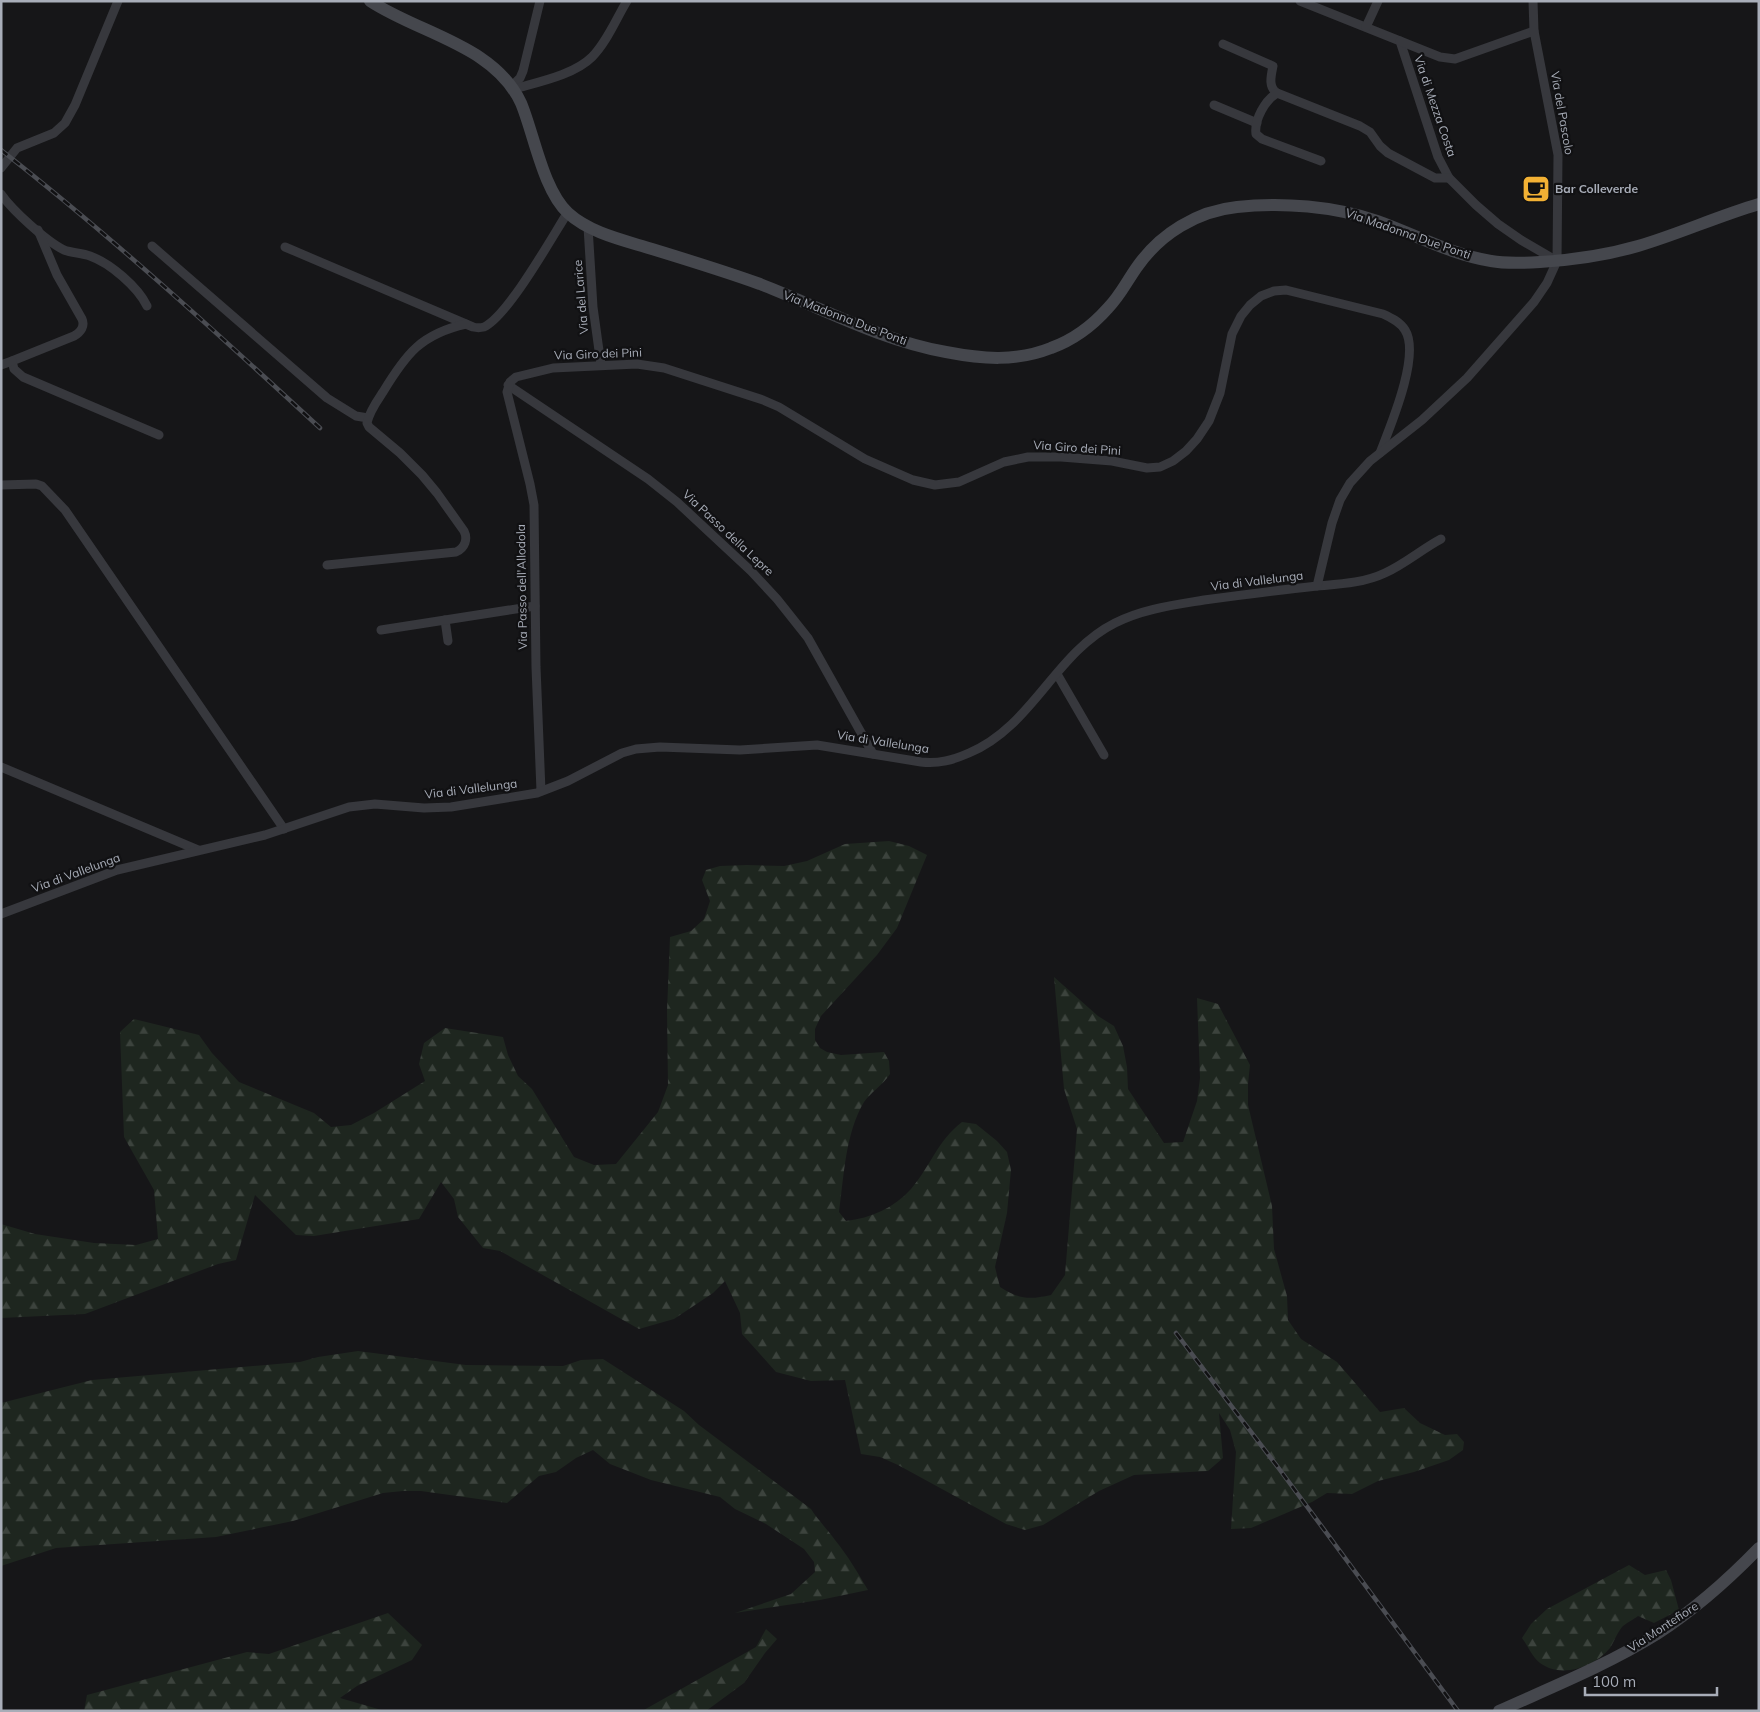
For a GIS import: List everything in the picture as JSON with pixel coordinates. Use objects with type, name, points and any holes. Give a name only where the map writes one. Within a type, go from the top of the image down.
[{"type":"main road","name":"Via Madonna Due Ponti","points":[[370,1],[486,61],[504,76],[513,88],[524,111],[553,193],[558,202],[588,227],[759,284],[895,339],[946,352],[997,359],[1016,358],[1056,346],[1088,327],[1108,308],[1142,260],[1163,239],[1188,222],[1205,214],[1228,208],[1280,206],[1335,210],[1377,221],[1481,259],[1515,263],[1557,261],[1615,252],[1635,247],[1759,204]]},
{"type":"main road","name":"Via Montefiore","points":[[1499,1711],[1628,1650],[1657,1633],[1708,1596],[1759,1548]]},
{"type":"street","points":[[1,168],[20,146],[54,133],[65,123],[75,106],[118,1]]},
{"type":"street","points":[[513,88],[523,71],[540,1]]},
{"type":"street","points":[[513,88],[573,70],[591,59],[600,48],[627,1]]},
{"type":"street","points":[[1300,1],[1440,57],[1455,59],[1534,31]]},
{"type":"street","points":[[1366,27],[1378,1]]},
{"type":"street","name":"Via del Pascolo","points":[[1534,1],[1534,31],[1557,147],[1557,261]]},
{"type":"street","name":"Via di Mezza Costa","points":[[1400,41],[1438,157],[1449,178],[1498,224],[1557,261]]},
{"type":"street","points":[[1223,44],[1273,66],[1271,84],[1272,89],[1277,93],[1360,126],[1370,132],[1380,146],[1388,153],[1435,178],[1449,178]]},
{"type":"street","points":[[1277,93],[1264,105],[1255,130],[1258,136],[1320,161]]},
{"type":"street","points":[[1214,105],[1257,123]]},
{"type":"street","points":[[1,194],[9,204],[38,230],[65,250],[88,256],[106,264],[136,289],[147,306]]},
{"type":"street","points":[[285,247],[475,328],[484,326],[506,306],[518,291],[568,212]]},
{"type":"street","name":"Via del Larice","points":[[588,227],[593,307],[600,365]]},
{"type":"street","points":[[1,365],[74,336],[79,333],[83,326],[80,315],[51,264],[38,230]]},
{"type":"street","points":[[152,246],[327,398],[356,416],[368,418]]},
{"type":"street","name":"Via di Vallelunga","points":[[1,914],[104,874],[141,863],[284,829],[344,809],[376,804],[424,808],[451,807],[516,797],[541,791],[568,781],[626,752],[644,748],[740,750],[817,745],[936,763],[951,760],[971,752],[992,741],[1011,726],[1077,652],[1100,632],[1121,620],[1139,613],[1184,603],[1317,586],[1328,534],[1342,497],[1361,470],[1422,420],[1474,370],[1534,302],[1557,261]]},
{"type":"street","name":"Via Giro dei Pini","points":[[508,385],[516,377],[553,368],[637,364],[664,368],[763,400],[779,407],[865,459],[904,476],[942,486],[953,484],[1004,462],[1028,457],[1052,456],[1154,468],[1167,465],[1180,457],[1209,421],[1220,393],[1232,334],[1244,312],[1266,294],[1278,290],[1286,290],[1383,314],[1397,322],[1406,332],[1410,347],[1408,367],[1380,454]]},
{"type":"street","points":[[327,565],[456,552],[462,549],[465,544],[464,530],[437,493],[400,452],[369,427],[367,423],[368,418],[395,372],[415,348],[436,333],[466,324]]},
{"type":"street","points":[[12,361],[14,369],[21,375],[159,435]]},
{"type":"street","name":"Via Passo dell'Allodola","points":[[508,385],[507,395],[533,496],[534,606],[541,791]]},
{"type":"street","name":"Via Passo della Lepre","points":[[508,385],[648,479],[682,507],[751,571],[777,599],[808,638],[873,754]]},
{"type":"street","points":[[1,485],[42,486],[65,510],[284,829]]},
{"type":"street","points":[[1317,586],[1362,581],[1381,575],[1397,568],[1442,539]]},
{"type":"street","points":[[381,630],[534,606]]},
{"type":"street","points":[[446,620],[448,641]]},
{"type":"street","points":[[1057,674],[1104,755]]},
{"type":"street","points":[[1,767],[198,850]]},
{"type":"green space","points":[[889,841],[909,846],[927,855],[897,928],[877,955],[821,1016],[815,1029],[815,1040],[820,1048],[827,1052],[841,1055],[884,1052],[889,1061],[890,1074],[864,1102],[849,1142],[839,1212],[846,1221],[873,1215],[897,1202],[918,1181],[940,1145],[954,1129],[962,1122],[976,1124],[1007,1152],[1011,1170],[1007,1213],[995,1267],[1000,1287],[1024,1297],[1036,1298],[1051,1295],[1065,1275],[1077,1129],[1064,1089],[1054,977],[1098,1016],[1114,1026],[1123,1046],[1127,1067],[1128,1089],[1164,1143],[1183,1142],[1197,1101],[1200,1078],[1197,998],[1218,1004],[1250,1065],[1248,1105],[1272,1206],[1274,1249],[1287,1296],[1288,1320],[1301,1339],[1337,1362],[1380,1412],[1404,1408],[1420,1423],[1445,1435],[1457,1434],[1464,1442],[1463,1450],[1449,1460],[1414,1472],[1378,1481],[1352,1494],[1327,1493],[1312,1502],[1251,1528],[1231,1529],[1236,1452],[1230,1430],[1219,1413],[1223,1458],[1208,1471],[1134,1475],[1099,1491],[1043,1525],[1025,1530],[1006,1524],[898,1465],[880,1457],[861,1454],[845,1380],[811,1381],[776,1372],[742,1334],[740,1313],[725,1281],[713,1293],[674,1319],[639,1329],[500,1251],[483,1248],[458,1217],[454,1199],[441,1182],[419,1219],[314,1236],[296,1235],[255,1195],[236,1260],[218,1264],[85,1314],[1,1318],[1,1224],[35,1234],[94,1243],[136,1245],[158,1239],[154,1190],[124,1137],[120,1032],[134,1019],[199,1035],[212,1053],[239,1082],[314,1113],[331,1127],[351,1125],[425,1081],[419,1064],[424,1043],[445,1028],[503,1037],[508,1055],[518,1076],[532,1089],[574,1157],[594,1165],[616,1164],[658,1112],[668,1085],[667,1011],[670,937],[691,931],[704,919],[710,901],[702,880],[706,870],[720,866],[784,866],[807,861],[845,844]]},
{"type":"green space","points":[[358,1351],[466,1365],[563,1366],[581,1360],[603,1359],[684,1411],[699,1425],[811,1509],[844,1552],[868,1590],[820,1600],[735,1613],[791,1594],[815,1572],[814,1562],[804,1549],[766,1524],[735,1509],[720,1497],[651,1480],[610,1464],[593,1450],[576,1458],[556,1472],[539,1476],[507,1503],[421,1491],[383,1493],[293,1521],[216,1537],[56,1548],[1,1566],[1,1403],[92,1380],[300,1362],[318,1357]]},
{"type":"green space","points":[[1629,1565],[1645,1575],[1666,1570],[1671,1580],[1679,1610],[1654,1623],[1638,1616],[1622,1627],[1610,1648],[1603,1655],[1577,1669],[1558,1670],[1549,1668],[1537,1661],[1522,1638],[1531,1624],[1547,1609]]},
{"type":"green space","points":[[388,1613],[422,1645],[412,1660],[357,1686],[340,1698],[385,1711],[84,1711],[87,1695],[247,1652],[269,1654]]},
{"type":"green space","points":[[766,1629],[777,1639],[744,1683],[706,1711],[642,1711],[756,1647]]},
{"type":"railway","points":[[1,150],[123,251],[320,428]]},
{"type":"railway","points":[[1176,1333],[1458,1711]]},
{"type":"place","name":"Bar Colleverde","points":[[1536,189]]}]
